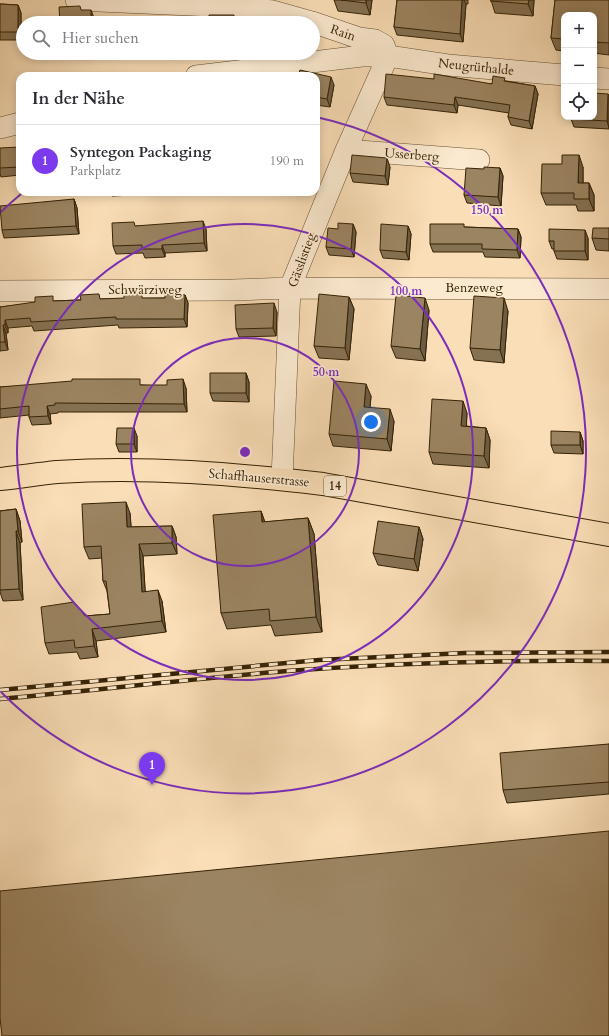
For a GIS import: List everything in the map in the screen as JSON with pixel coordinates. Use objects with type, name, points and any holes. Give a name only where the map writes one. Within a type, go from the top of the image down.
[{"type":"main road","name":"Schaffhauserstrasse","points":[[0,479],[57,472],[140,471],[233,475],[282,479],[323,484],[609,535]]},
{"type":"street","name":"Rain","points":[[76,0],[236,7],[273,11],[291,16]]},
{"type":"street","name":"Rain","points":[[320,25],[359,38],[374,40],[384,45],[388,56]]},
{"type":"street","name":"Neugrüthalde","points":[[320,59],[388,56],[448,65],[561,75]]},
{"type":"street","name":"Gässlistieg","points":[[282,479],[290,288],[346,150],[388,56]]},
{"type":"street","name":"Neugrüthalde","points":[[226,72],[316,60]]},
{"type":"street","points":[[597,78],[609,79]]},
{"type":"street","points":[[0,128],[16,124]]},
{"type":"street","name":"Usserberg","points":[[346,150],[479,160]]},
{"type":"street","name":"Benzeweg","points":[[290,288],[609,289]]},
{"type":"street","name":"Schwärziweg","points":[[0,292],[233,290],[290,288]]},
{"type":"building","points":[[341,0],[366,0],[366,3]]},
{"type":"building","points":[[397,0],[462,0],[460,34],[394,27]]},
{"type":"building","points":[[529,0],[528,4],[490,1]]},
{"type":"building","points":[[555,0],[609,0],[609,43],[597,42],[597,12],[561,12],[561,39],[551,38]]},
{"type":"building","points":[[0,4],[18,5],[16,32],[0,32]]},
{"type":"building","points":[[80,6],[81,10],[91,10],[91,16],[60,16],[59,7]]},
{"type":"building","points":[[209,15],[234,15],[234,16]]},
{"type":"building","points":[[386,74],[434,79],[434,74],[492,84],[493,76],[505,78],[504,81],[535,86],[529,121],[508,117],[510,105],[455,97],[454,105],[384,97]]},
{"type":"building","points":[[320,75],[331,77],[327,99],[320,98]]},
{"type":"building","points":[[597,93],[608,94],[607,121],[589,120],[597,120]]},
{"type":"building","points":[[16,147],[16,167],[0,168],[0,148]]},
{"type":"building","points":[[352,155],[387,158],[385,176],[350,173]]},
{"type":"building","points":[[562,155],[579,155],[578,183],[589,183],[589,199],[574,199],[574,193],[541,193],[542,164],[562,164]]},
{"type":"building","points":[[484,167],[500,168],[498,197],[464,195],[466,168],[484,169]]},
{"type":"building","points":[[74,199],[76,226],[2,230],[0,206]]},
{"type":"building","points":[[203,221],[204,243],[162,245],[162,249],[142,249],[142,245],[113,246],[112,223],[134,222],[135,226]]},
{"type":"building","points":[[338,223],[353,224],[351,249],[326,247],[328,228],[338,229]]},
{"type":"building","points":[[381,224],[408,226],[406,252],[380,250]]},
{"type":"building","points":[[430,224],[464,224],[464,227],[518,229],[517,250],[482,249],[482,244],[430,244]]},
{"type":"building","points":[[593,228],[609,228],[609,239],[592,238]]},
{"type":"building","points":[[549,229],[585,230],[585,251],[554,251],[554,241],[549,241]]},
{"type":"building","points":[[99,294],[100,299],[124,298],[124,294],[142,294],[142,298],[165,298],[165,294],[185,295],[184,319],[116,319],[116,317],[31,322],[30,318],[5,320],[5,325],[3,325],[5,342],[0,342],[0,307],[35,302],[35,297],[53,296],[53,301],[81,300],[80,295]]},
{"type":"building","points":[[319,294],[349,297],[345,348],[314,346]]},
{"type":"building","points":[[396,295],[425,298],[420,349],[391,346]]},
{"type":"building","points":[[474,296],[504,298],[500,350],[470,348]]},
{"type":"building","points":[[274,303],[273,328],[236,329],[235,305]]},
{"type":"building","points":[[210,373],[246,373],[246,393],[210,393]]},
{"type":"building","points":[[72,379],[140,379],[140,385],[167,385],[167,380],[183,379],[184,404],[55,403],[55,405],[47,406],[48,416],[29,417],[29,406],[0,409],[0,387],[72,381]]},
{"type":"building","points":[[334,381],[366,384],[364,407],[390,409],[387,439],[329,434]]},
{"type":"building","points":[[432,399],[463,401],[461,426],[486,428],[484,456],[429,452]]},
{"type":"building","points":[[117,428],[134,428],[134,444],[116,444]]},
{"type":"building","points":[[551,431],[580,432],[580,445],[551,445]]},
{"type":"building","points":[[126,502],[127,527],[172,526],[172,543],[139,544],[142,592],[158,590],[162,621],[92,629],[94,646],[75,648],[74,640],[45,643],[41,607],[74,602],[85,616],[110,614],[106,581],[103,581],[101,546],[84,547],[82,504]]},
{"type":"building","points":[[16,509],[19,589],[0,590],[0,511]]},
{"type":"building","points":[[261,511],[262,522],[308,518],[316,617],[270,621],[269,609],[221,613],[213,515]]},
{"type":"building","points":[[378,521],[419,527],[414,559],[373,553]]},
{"type":"building","points":[[609,744],[609,782],[503,790],[500,753]]},
{"type":"building","points":[[609,831],[609,1036],[2,1036],[0,1018],[0,891]]},
{"type":"railway","points":[[0,690],[319,660],[465,653],[609,652]]},
{"type":"railway","points":[[0,699],[215,677],[327,668],[448,663],[609,661]]},
{"type":"place","name":"Syntegon Packaging","points":[[152,785]]}]
